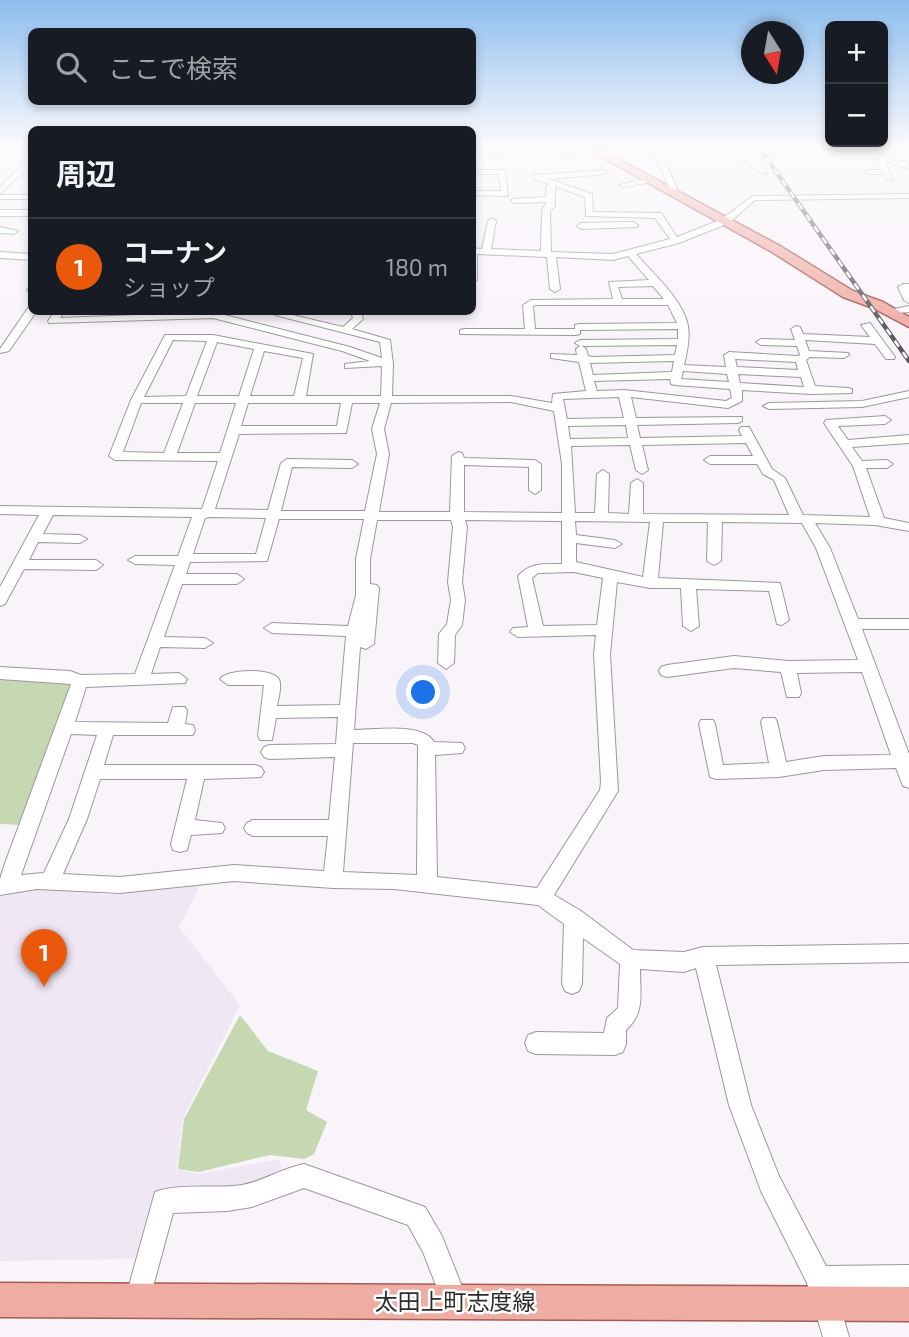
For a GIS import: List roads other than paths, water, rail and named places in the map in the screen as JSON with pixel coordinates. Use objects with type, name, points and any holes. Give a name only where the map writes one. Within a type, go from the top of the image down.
[{"type":"main road","points":[[703,208],[848,294],[889,311],[909,323]]},
{"type":"main road","name":"太田上町志度線","points":[[0,1300],[828,1307],[909,1304]]},
{"type":"street","points":[[548,208],[548,254],[555,289]]},
{"type":"street","points":[[589,208],[589,214],[658,215],[676,241]]},
{"type":"street","points":[[476,251],[601,258],[631,254],[676,241],[725,220],[740,208]]},
{"type":"street","points":[[0,213],[28,213]]},
{"type":"street","points":[[486,251],[492,221]]},
{"type":"street","points":[[581,226],[633,223],[644,250]]},
{"type":"street","points":[[0,230],[14,230]]},
{"type":"street","points":[[631,254],[670,302],[683,326],[676,382],[848,391]]},
{"type":"street","points":[[0,255],[28,257]]},
{"type":"street","points":[[619,303],[612,284],[656,283]]},
{"type":"street","points":[[904,285],[909,299]]},
{"type":"street","points":[[530,333],[528,305],[534,302],[670,302]]},
{"type":"street","points":[[575,303],[578,334],[592,394]]},
{"type":"street","points":[[889,311],[909,309]]},
{"type":"street","points":[[4,351],[29,315]]},
{"type":"street","points":[[57,315],[53,321],[213,315],[346,349],[388,364]]},
{"type":"street","points":[[280,315],[294,315],[385,341],[388,364],[386,401],[378,429],[383,453],[377,516],[363,559],[360,637],[348,711],[333,880]]},
{"type":"street","points":[[345,330],[358,319],[357,315]]},
{"type":"street","points":[[866,325],[890,357]]},
{"type":"street","points":[[578,334],[683,326]]},
{"type":"street","points":[[464,332],[578,334],[683,342]]},
{"type":"street","points":[[224,457],[115,456],[137,400],[169,337],[213,338],[309,356],[299,401]]},
{"type":"street","points":[[170,457],[213,338]]},
{"type":"street","points":[[573,568],[569,564],[568,464],[557,396],[624,393],[729,405],[738,399],[729,355],[800,345],[878,341]]},
{"type":"street","points":[[761,342],[800,345],[844,355]]},
{"type":"street","points":[[800,345],[811,389]]},
{"type":"street","points":[[141,679],[183,560],[224,457],[260,347]]},
{"type":"street","points":[[555,356],[678,367],[806,374]]},
{"type":"street","points":[[349,366],[388,364]]},
{"type":"street","points":[[588,377],[678,367]]},
{"type":"street","points":[[624,393],[637,441],[640,476],[636,517]]},
{"type":"street","points":[[769,406],[862,404],[909,394]]},
{"type":"street","points":[[137,400],[511,399],[558,409]]},
{"type":"street","points":[[233,430],[342,430],[347,401]]},
{"type":"street","points":[[729,405],[751,439],[767,471],[779,478],[802,519],[823,548],[853,624],[866,666],[905,761],[909,781]]},
{"type":"street","points":[[561,424],[738,419]]},
{"type":"street","points":[[879,522],[859,466],[830,423],[885,420]]},
{"type":"street","points":[[564,443],[751,439]]},
{"type":"street","points":[[844,444],[909,439]]},
{"type":"street","points":[[446,663],[447,635],[454,625],[458,600],[455,582],[460,527],[457,516],[458,458],[535,464],[535,490]]},
{"type":"street","points":[[710,460],[762,460]]},
{"type":"street","points":[[135,560],[262,558],[287,463],[352,464]]},
{"type":"street","points":[[859,466],[887,464]]},
{"type":"street","points":[[601,517],[603,474]]},
{"type":"street","points":[[0,510],[802,519],[879,522],[909,527]]},
{"type":"street","points":[[0,606],[47,511]]},
{"type":"street","points":[[650,583],[657,517]]},
{"type":"street","points":[[714,561],[715,518]]},
{"type":"street","points":[[33,538],[80,539]]},
{"type":"street","points":[[568,538],[615,544]]},
{"type":"street","points":[[19,564],[96,565]]},
{"type":"street","points":[[537,631],[525,576],[535,569],[573,568],[606,572],[610,576],[650,583],[775,586],[782,620]]},
{"type":"street","points":[[542,897],[610,791],[602,654],[610,576]]},
{"type":"street","points":[[176,579],[237,579]]},
{"type":"street","points":[[688,584],[691,626]]},
{"type":"street","points":[[853,624],[909,624]]},
{"type":"street","points":[[272,628],[360,637]]},
{"type":"street","points":[[518,632],[603,630]]},
{"type":"street","points":[[154,642],[205,643]]},
{"type":"street","points":[[667,671],[734,662],[788,667],[866,666]]},
{"type":"street","points":[[788,667],[793,693]]},
{"type":"street","points":[[0,673],[70,677],[79,681],[179,678]]},
{"type":"street","points":[[228,679],[262,677],[272,682],[268,743],[345,743],[416,736],[426,743],[427,884]]},
{"type":"street","points":[[79,681],[5,886],[50,882],[120,885],[234,873],[394,881],[542,897],[630,959],[684,962],[703,956],[909,953]]},
{"type":"street","points":[[64,728],[181,730],[179,711]]},
{"type":"street","points":[[269,712],[348,711]]},
{"type":"street","points":[[769,722],[779,770]]},
{"type":"street","points":[[707,724],[716,772],[779,770],[824,763],[905,761]]},
{"type":"street","points":[[50,882],[78,819],[107,729]]},
{"type":"street","points":[[426,748],[456,748]]},
{"type":"street","points":[[93,772],[255,772]]},
{"type":"street","points":[[197,772],[182,836],[216,828]]},
{"type":"street","points":[[253,828],[338,828]]},
{"type":"street","points":[[572,984],[574,917]]},
{"type":"street","points":[[703,956],[740,1105],[769,1183],[828,1307],[909,1279]]},
{"type":"street","points":[[536,1043],[615,1044],[615,1025],[629,1013],[630,959]]},
{"type":"street","points":[[138,1300],[164,1201],[218,1199],[265,1192],[290,1177],[304,1176],[416,1216],[433,1245],[455,1302]]},
{"type":"railway","points":[[802,208],[909,361]]},
{"type":"place","name":"コーナン","points":[[44,987]]}]
